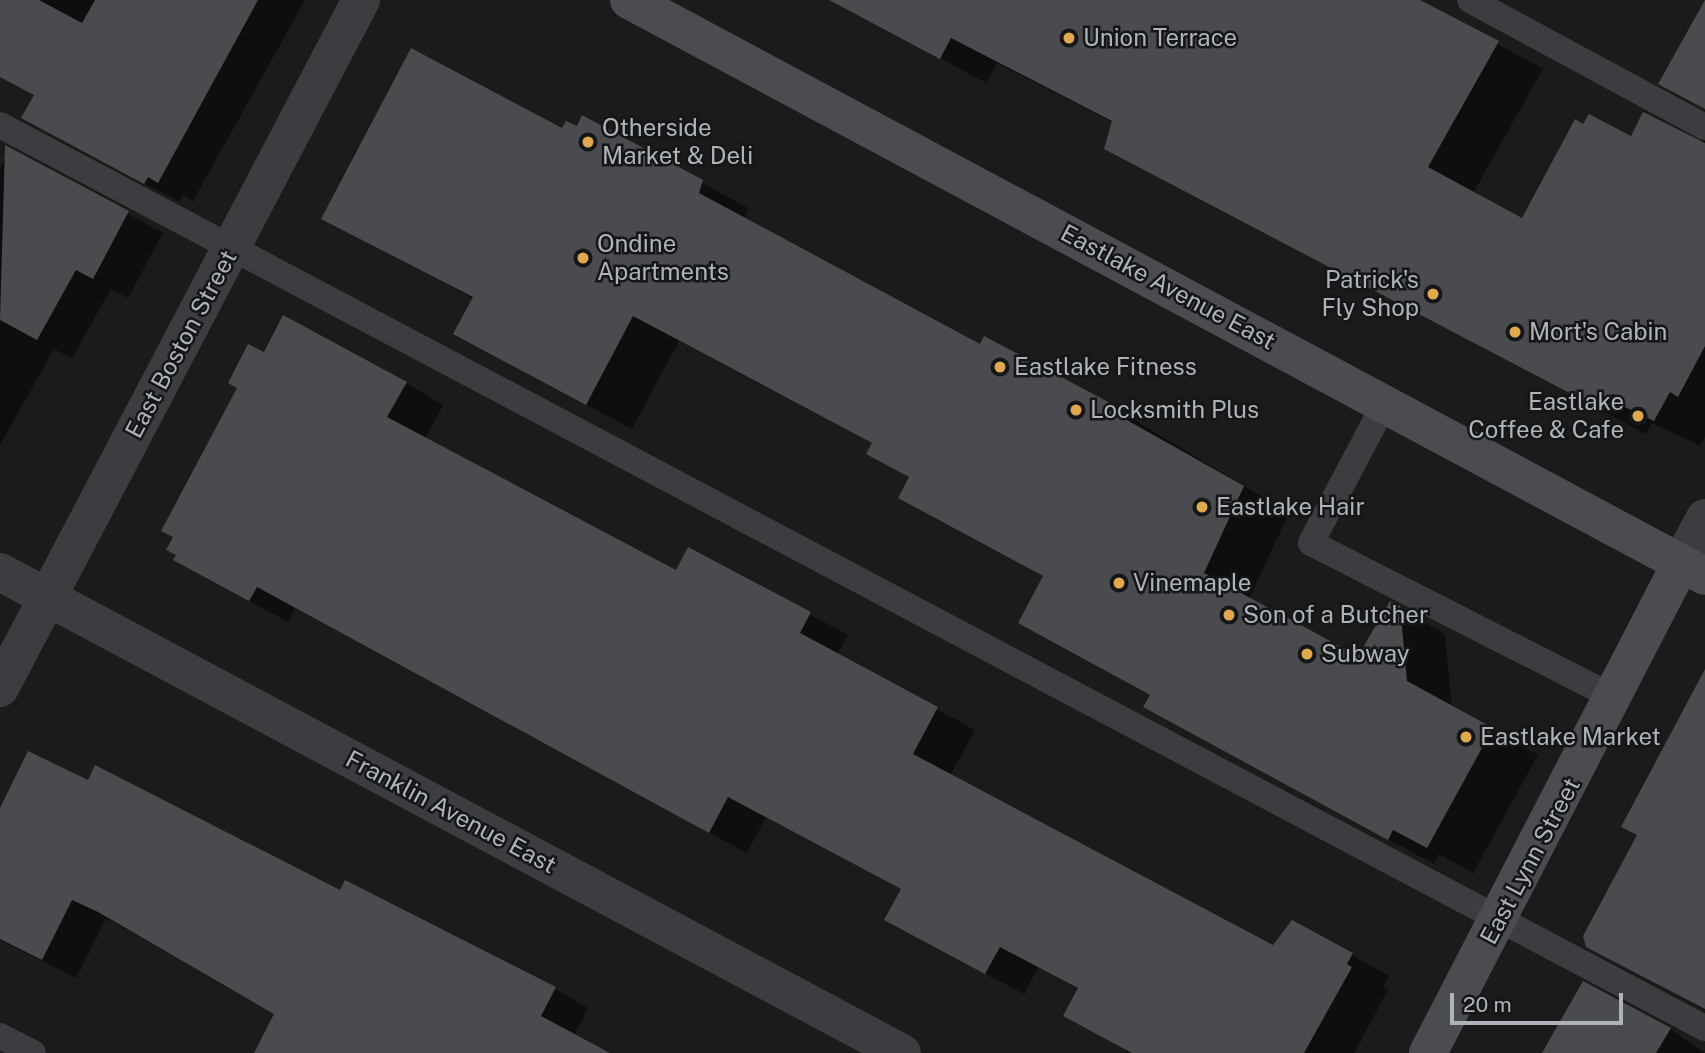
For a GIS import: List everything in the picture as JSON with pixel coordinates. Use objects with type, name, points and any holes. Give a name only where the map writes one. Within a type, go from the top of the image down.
[{"type":"main road","name":"Eastlake Avenue East","points":[[629,0],[1693,570]]},
{"type":"main road","name":"East Lynn Street","points":[[1428,1053],[1615,698],[1693,570]]},
{"type":"street","name":"East Boston Street","points":[[0,688],[361,0]]},
{"type":"street","name":"East Lynn Street","points":[[1693,570],[1705,518]]},
{"type":"street","name":"Franklin Avenue East","points":[[0,572],[902,1053]]},
{"type":"lane","points":[[1470,0],[1705,127]]},
{"type":"lane","points":[[0,125],[1705,1028]]},
{"type":"lane","points":[[1385,403],[1311,543],[1615,698]]},
{"type":"lane","points":[[0,1036],[33,1053]]},
{"type":"building","points":[[0,0],[39,0],[82,23],[95,0],[258,0],[158,183],[148,177],[144,184],[21,118],[34,95],[0,77]]},
{"type":"building","points":[[829,0],[1420,0],[1499,41],[1428,167],[1522,218],[1575,119],[1583,124],[1589,114],[1631,136],[1643,112],[1705,143],[1705,346],[1678,397],[1670,392],[1654,421],[1606,398],[1600,409],[1104,149],[1112,121],[951,38],[940,59]]},
{"type":"building","points":[[1705,0],[1705,109],[1658,84]]},
{"type":"building","points":[[411,48],[562,128],[566,121],[577,126],[582,115],[703,180],[699,193],[980,344],[984,336],[1112,404],[1109,410],[1244,486],[1204,573],[1358,656],[1390,601],[1400,606],[1407,681],[1493,728],[1427,848],[1393,830],[1388,840],[1143,707],[1150,695],[1018,623],[1043,576],[898,498],[909,477],[866,454],[872,443],[633,316],[586,405],[453,334],[473,297],[321,219]]},
{"type":"building","points":[[5,145],[129,211],[93,279],[76,270],[37,340],[0,320]]},
{"type":"building","points":[[283,315],[407,382],[387,417],[676,570],[688,547],[811,612],[800,633],[938,707],[913,754],[1273,945],[1292,920],[1353,953],[1347,964],[1352,967],[1304,1053],[1132,1053],[1063,1016],[1078,988],[1000,947],[985,974],[884,920],[901,889],[728,797],[709,833],[257,587],[249,601],[173,560],[176,555],[166,550],[173,537],[161,531],[237,388],[228,383],[248,344],[264,352]]},
{"type":"building","points":[[1705,669],[1705,1009],[1586,947],[1583,936],[1637,835],[1621,827]]},
{"type":"building","points":[[28,751],[88,780],[95,765],[340,890],[345,880],[556,987],[541,1016],[610,1053],[254,1053],[274,1014],[98,912],[72,900],[42,960],[0,939],[0,808]]},
{"type":"building","points":[[1583,981],[1671,1028],[1656,1053],[1542,1053]]},
{"type":"place","name":"Union Terrace","points":[[1069,38]]},
{"type":"place","name":"Otherside Market & Deli","points":[[588,142]]},
{"type":"place","name":"Ondine Apartments","points":[[583,258]]},
{"type":"place","name":"Patrick's Fly Shop","points":[[1433,294]]},
{"type":"place","name":"Mort's Cabin","points":[[1515,332]]},
{"type":"place","name":"Eastlake Fitness","points":[[1000,367]]},
{"type":"place","name":"Locksmith Plus","points":[[1076,410]]},
{"type":"place","name":"Eastlake Coffee & Cafe","points":[[1638,416]]},
{"type":"place","name":"Eastlake Hair","points":[[1202,507]]},
{"type":"place","name":"Vinemaple","points":[[1119,583]]},
{"type":"place","name":"Son of a Butcher","points":[[1229,615]]},
{"type":"place","name":"Subway","points":[[1307,654]]},
{"type":"place","name":"Eastlake Market","points":[[1466,737]]}]
